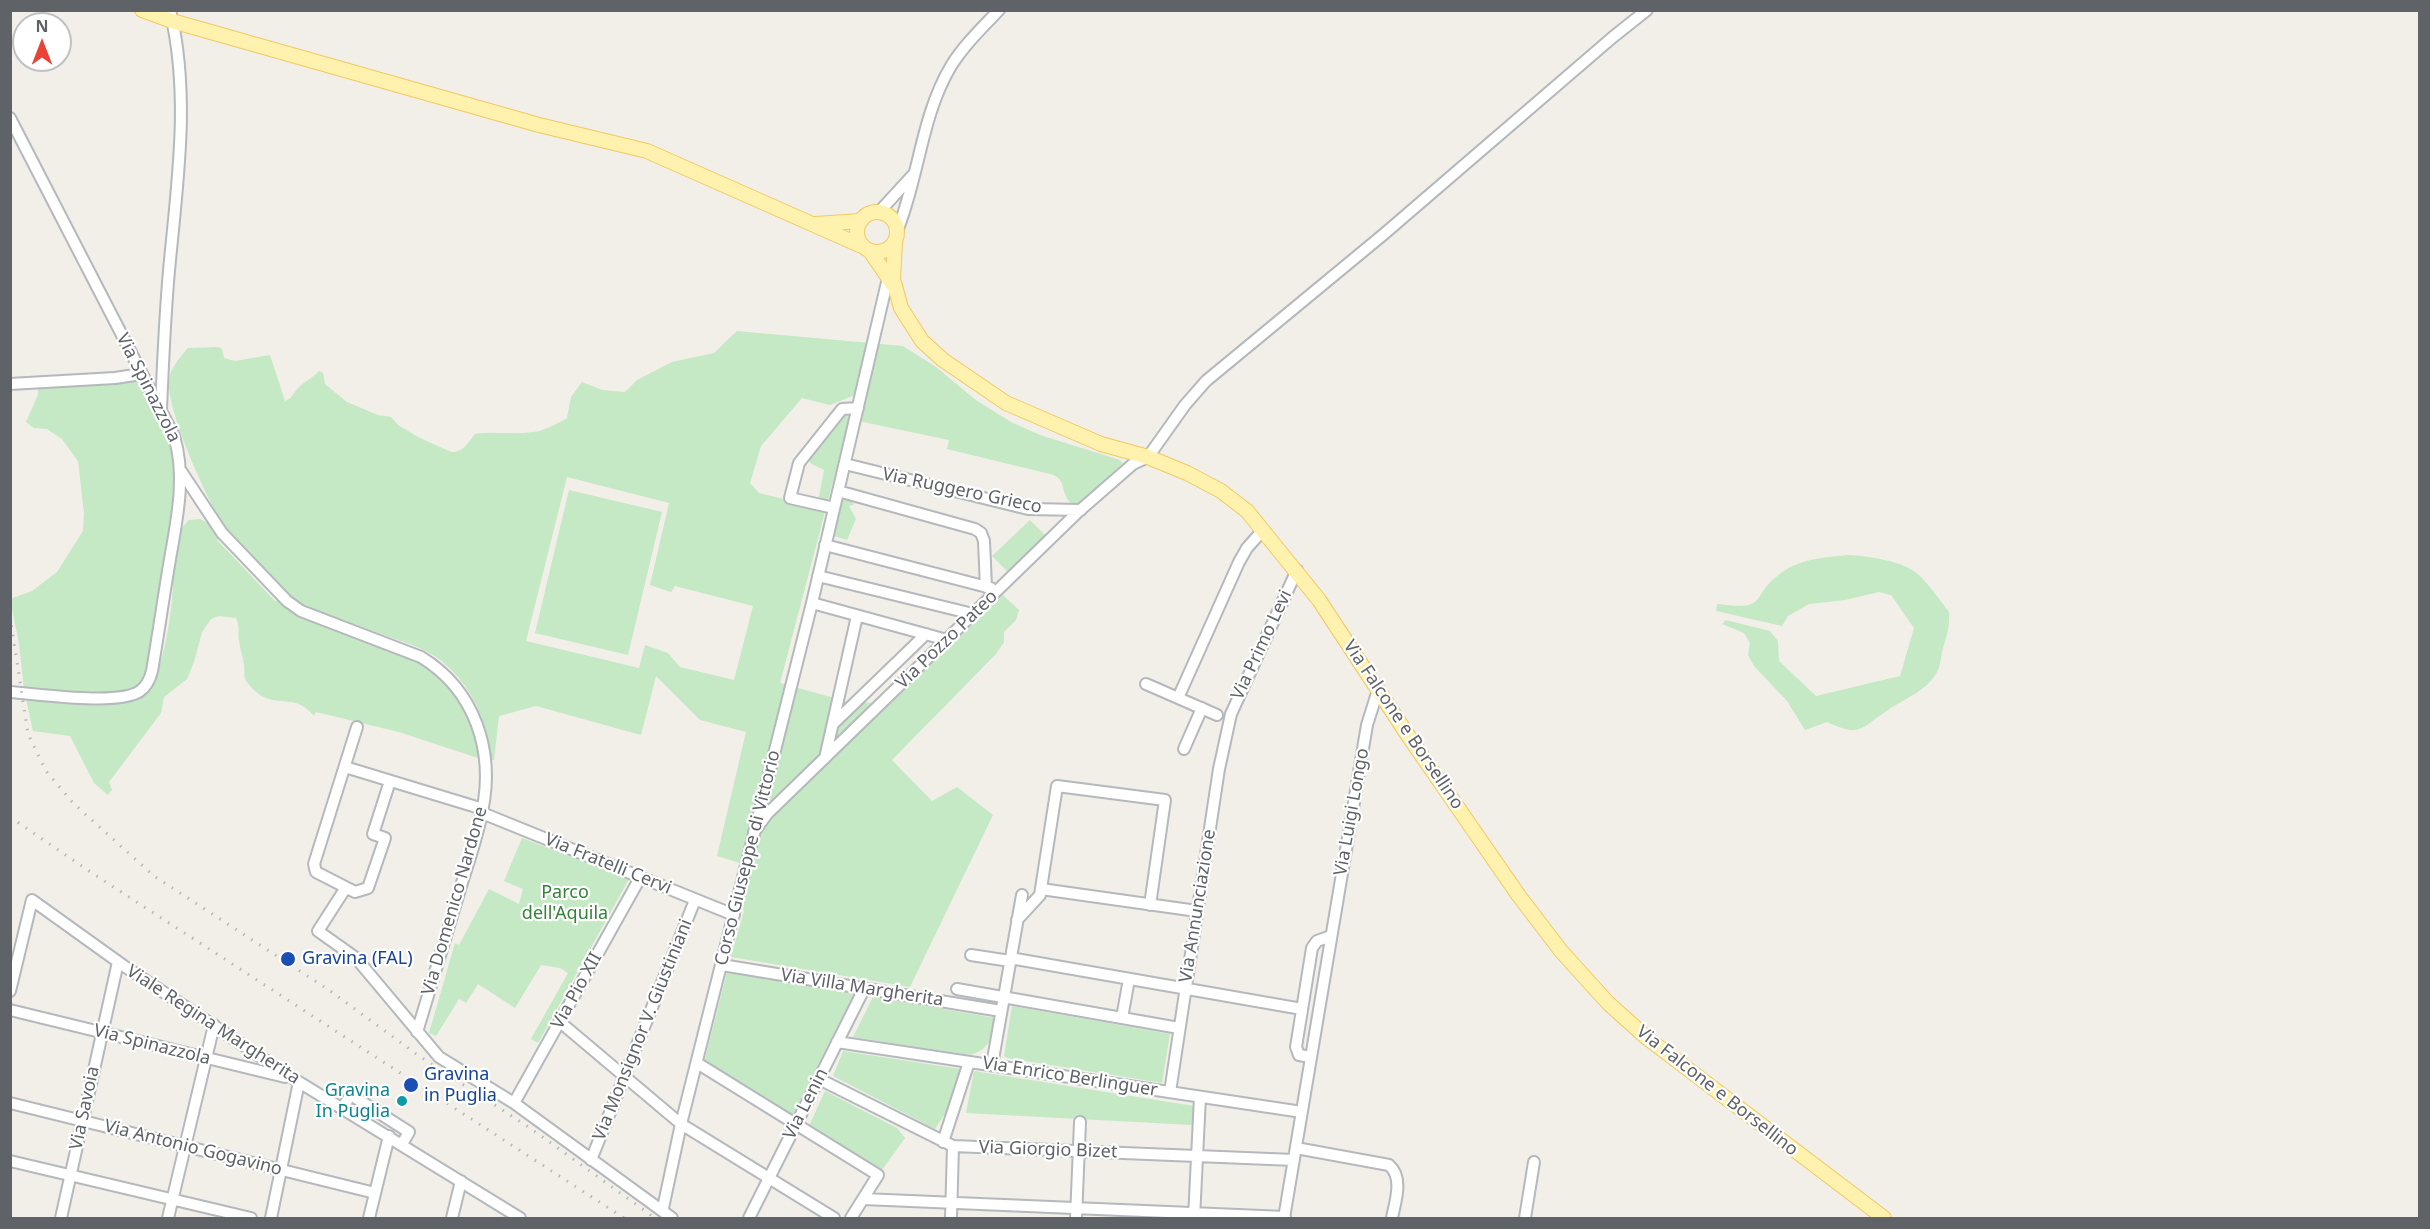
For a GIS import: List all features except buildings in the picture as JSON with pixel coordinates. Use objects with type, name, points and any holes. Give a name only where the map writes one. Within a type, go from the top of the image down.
[{"type":"main road","points":[[142,10],[171,16],[527,122],[647,151],[867,249],[881,252],[896,236],[893,220],[884,213],[879,212],[866,216],[861,221],[857,232],[860,243],[867,249]]},
{"type":"main road","points":[[813,224],[861,221]]},
{"type":"main road","name":"Via Falcone e Borsellino","points":[[892,283],[896,236]]},
{"type":"main road","name":"Via Falcone e Borsellino","points":[[867,249],[892,283],[901,308],[922,341],[967,378],[1006,403],[1047,422],[1101,444],[1148,457],[1187,472],[1221,491],[1247,511],[1297,570],[1519,896],[1561,951],[1608,1003],[1647,1038],[1884,1218]]},
{"type":"street","points":[[896,236],[906,208],[934,103],[951,66],[966,44],[999,10]]},
{"type":"street","points":[[1148,457],[1185,405],[1206,381],[1384,234],[1604,44],[1647,10]]},
{"type":"street","points":[[161,411],[168,278],[182,118],[181,72],[171,16]]},
{"type":"street","name":"Via Spinazzola","points":[[10,118],[177,444],[181,471],[178,513],[152,671],[148,683],[141,691],[130,696],[102,699],[10,692]]},
{"type":"street","points":[[879,212],[915,172]]},
{"type":"street","name":"Corso Giuseppe di Vittorio","points":[[666,1213],[681,1124],[812,603],[858,408],[892,283]]},
{"type":"street","points":[[10,384],[116,378],[141,374]]},
{"type":"street","points":[[834,508],[790,498],[797,466],[842,410],[858,408]]},
{"type":"street","name":"Via Pozzo Pateo","points":[[754,832],[768,814],[1081,510],[1133,464],[1148,457]]},
{"type":"street","name":"Via Ruggero Grieco","points":[[845,464],[1028,509],[1081,510]]},
{"type":"street","name":"Via Domenico Nardone","points":[[181,471],[222,533],[287,602],[301,611],[421,657],[438,668],[453,683],[472,711],[481,733],[486,767],[483,811],[417,1032]]},
{"type":"street","points":[[838,491],[975,529],[981,533],[984,541],[986,586]]},
{"type":"street","points":[[1178,698],[1239,562],[1247,548],[1263,530]]},
{"type":"street","points":[[825,545],[998,590]]},
{"type":"street","name":"Via Primo Levi","points":[[1229,721],[1297,570]]},
{"type":"street","points":[[818,576],[973,614]]},
{"type":"street","points":[[812,603],[947,639]]},
{"type":"street","points":[[825,758],[857,616]]},
{"type":"street","name":"Via Pozzo Pateo","points":[[833,724],[926,634]]},
{"type":"street","points":[[1146,684],[1217,715]]},
{"type":"street","name":"Via Luigi Longo","points":[[1284,1218],[1367,725],[1378,690]]},
{"type":"street","points":[[1184,748],[1202,708]]},
{"type":"street","name":"Via Annunciazione","points":[[1170,1092],[1219,769],[1229,721]]},
{"type":"street","points":[[357,727],[314,867],[316,872],[345,889],[358,893],[370,885],[385,838],[373,834],[390,781]]},
{"type":"street","name":"Via Fratelli Cervi","points":[[345,767],[483,811],[734,915]]},
{"type":"street","points":[[1017,920],[1040,895],[1057,786],[1165,800],[1150,904]]},
{"type":"street","name":"Via Pio XII","points":[[514,1103],[640,878]]},
{"type":"street","points":[[345,889],[318,931],[356,958],[439,1057],[514,1103],[666,1213]]},
{"type":"street","points":[[1041,889],[1197,911]]},
{"type":"street","points":[[992,1065],[1022,895]]},
{"type":"street","name":"Viale Regina Margherita","points":[[10,991],[32,900],[118,962],[214,1026],[520,1218]]},
{"type":"street","name":"Via Monsignor V. Giustiniani","points":[[591,1160],[695,900]]},
{"type":"street","points":[[1311,1057],[1296,1052],[1312,948],[1317,941],[1331,936]]},
{"type":"street","points":[[971,955],[1302,1009]]},
{"type":"street","name":"Via Savoia","points":[[61,1218],[118,962]]},
{"type":"street","name":"Via Villa Margherita","points":[[722,964],[1001,1011]]},
{"type":"street","points":[[1122,1018],[1129,979]]},
{"type":"street","name":"Via Lenin","points":[[749,1218],[864,988]]},
{"type":"street","name":"Via Villa Margherita","points":[[957,989],[1179,1028]]},
{"type":"street","name":"Via Spinazzola","points":[[10,1010],[297,1080]]},
{"type":"street","points":[[560,1022],[681,1124],[834,1218]]},
{"type":"street","points":[[168,1218],[214,1026]]},
{"type":"street","name":"Via Enrico Berlinguer","points":[[837,1042],[1302,1112]]},
{"type":"street","points":[[951,1218],[948,1144],[969,1062]]},
{"type":"street","points":[[697,1063],[878,1176],[851,1218]]},
{"type":"street","name":"Via Giorgio Bizet","points":[[819,1079],[948,1144],[1079,1152],[1293,1160]]},
{"type":"street","points":[[271,1218],[282,1170],[297,1080]]},
{"type":"street","points":[[342,1108],[351,1095],[409,1132],[402,1144]]},
{"type":"street","points":[[1194,1216],[1200,1096]]},
{"type":"street","name":"Via Antonio Gogavino","points":[[10,1103],[375,1193]]},
{"type":"street","points":[[1077,1214],[1080,1122]]},
{"type":"street","points":[[369,1218],[389,1136]]},
{"type":"street","points":[[1296,1148],[1389,1165],[1398,1182],[1392,1218]]},
{"type":"street","points":[[10,1161],[251,1218]]},
{"type":"street","points":[[1525,1218],[1534,1162]]},
{"type":"street","points":[[452,1218],[461,1181]]},
{"type":"street","points":[[863,1199],[1077,1214],[1284,1218]]},
{"type":"green space","points":[[737,331],[903,346],[936,367],[976,400],[1011,422],[1040,435],[1120,460],[1123,463],[1076,507],[1067,498],[1059,478],[1054,475],[947,449],[949,440],[863,422],[861,420],[866,399],[855,395],[830,405],[802,398],[761,446],[750,483],[759,493],[817,507],[824,470],[810,463],[810,452],[842,415],[850,417],[780,683],[845,701],[890,704],[1003,595],[1019,610],[1016,620],[1004,632],[1004,642],[996,654],[892,760],[932,801],[957,787],[993,815],[910,987],[731,957],[753,867],[717,856],[746,732],[700,720],[656,676],[641,735],[536,706],[499,716],[494,760],[490,760],[486,731],[475,702],[448,666],[417,647],[299,604],[286,594],[228,530],[226,531],[189,453],[169,389],[171,371],[188,348],[219,347],[222,349],[224,358],[235,361],[270,355],[285,401],[319,371],[323,373],[325,384],[347,402],[378,415],[391,417],[398,425],[418,437],[455,452],[462,449],[475,434],[537,431],[564,420],[567,418],[571,397],[582,382],[602,390],[625,392],[637,380],[672,362],[714,353]],"holes":[[[567,477],[669,503],[650,585],[671,592],[675,586],[753,606],[734,680],[680,667],[668,653],[645,645],[639,668],[526,641]]]},
{"type":"green space","points":[[141,382],[167,435],[173,455],[176,479],[164,580],[147,672],[137,686],[121,693],[24,689],[19,644],[10,599],[32,591],[57,572],[83,531],[84,513],[78,461],[62,439],[47,429],[34,428],[26,422],[38,395],[38,386]]},
{"type":"green space","points":[[569,490],[662,512],[628,655],[535,633]]},
{"type":"green space","points":[[844,497],[855,504],[849,506],[856,519],[847,540],[834,536]]},
{"type":"green space","points":[[200,519],[208,523],[220,537],[217,540],[275,601],[279,600],[400,653],[435,672],[460,701],[469,717],[478,744],[478,758],[399,732],[316,712],[314,716],[306,708],[297,704],[264,697],[256,692],[245,678],[236,618],[219,616],[211,619],[202,632],[187,679],[164,697],[161,713],[109,782],[112,790],[108,795],[94,783],[70,736],[33,731],[26,699],[99,705],[128,702],[140,698],[148,691],[155,678],[166,643],[172,605],[173,567],[181,529],[189,520]]},
{"type":"green space","points":[[1030,520],[1046,536],[1008,572],[992,556]]},
{"type":"green space","points":[[1848,555],[1875,558],[1904,566],[1919,575],[1931,588],[1949,612],[1948,630],[1940,665],[1934,677],[1922,689],[1860,729],[1847,729],[1827,722],[1805,730],[1787,701],[1754,666],[1748,655],[1750,643],[1744,633],[1722,624],[1726,620],[1770,631],[1778,641],[1779,661],[1816,696],[1900,676],[1914,628],[1891,595],[1879,592],[1845,600],[1809,604],[1788,616],[1782,626],[1716,611],[1717,604],[1734,606],[1752,604],[1771,582],[1788,568],[1813,560]]},
{"type":"green space","name":"Parco dell'Aquila","points":[[522,838],[629,879],[538,1043],[531,1039],[568,973],[560,968],[541,965],[515,1008],[478,984],[466,1003],[459,999],[436,1036],[429,1033],[455,943],[459,945],[489,889],[519,904],[523,889],[504,881]]},
{"type":"green space","points":[[727,972],[854,994],[792,1116],[704,1063]]},
{"type":"green space","points":[[873,997],[996,1018],[989,1042],[982,1049],[970,1055],[853,1037]]},
{"type":"green space","points":[[1012,1006],[1170,1034],[1162,1083],[1007,1058],[1004,1056]]},
{"type":"green space","points":[[843,1051],[960,1069],[946,1112],[935,1129],[833,1076]]},
{"type":"green space","points":[[974,1071],[1194,1106],[1192,1125],[966,1113]]},
{"type":"green space","points":[[825,1091],[897,1128],[905,1138],[882,1170],[809,1126]]},
{"type":"railway","points":[[10,616],[28,734],[46,771],[73,803],[154,876],[329,990],[419,1056],[530,1128],[655,1218]]},
{"type":"railway","points":[[10,817],[92,873],[624,1218]]},
{"type":"place","name":"Gravina (FAL)","points":[[288,959]]},
{"type":"place","name":"Gravina in Puglia","points":[[411,1085]]},
{"type":"place","name":"Gravina In Puglia","points":[[402,1101]]}]
